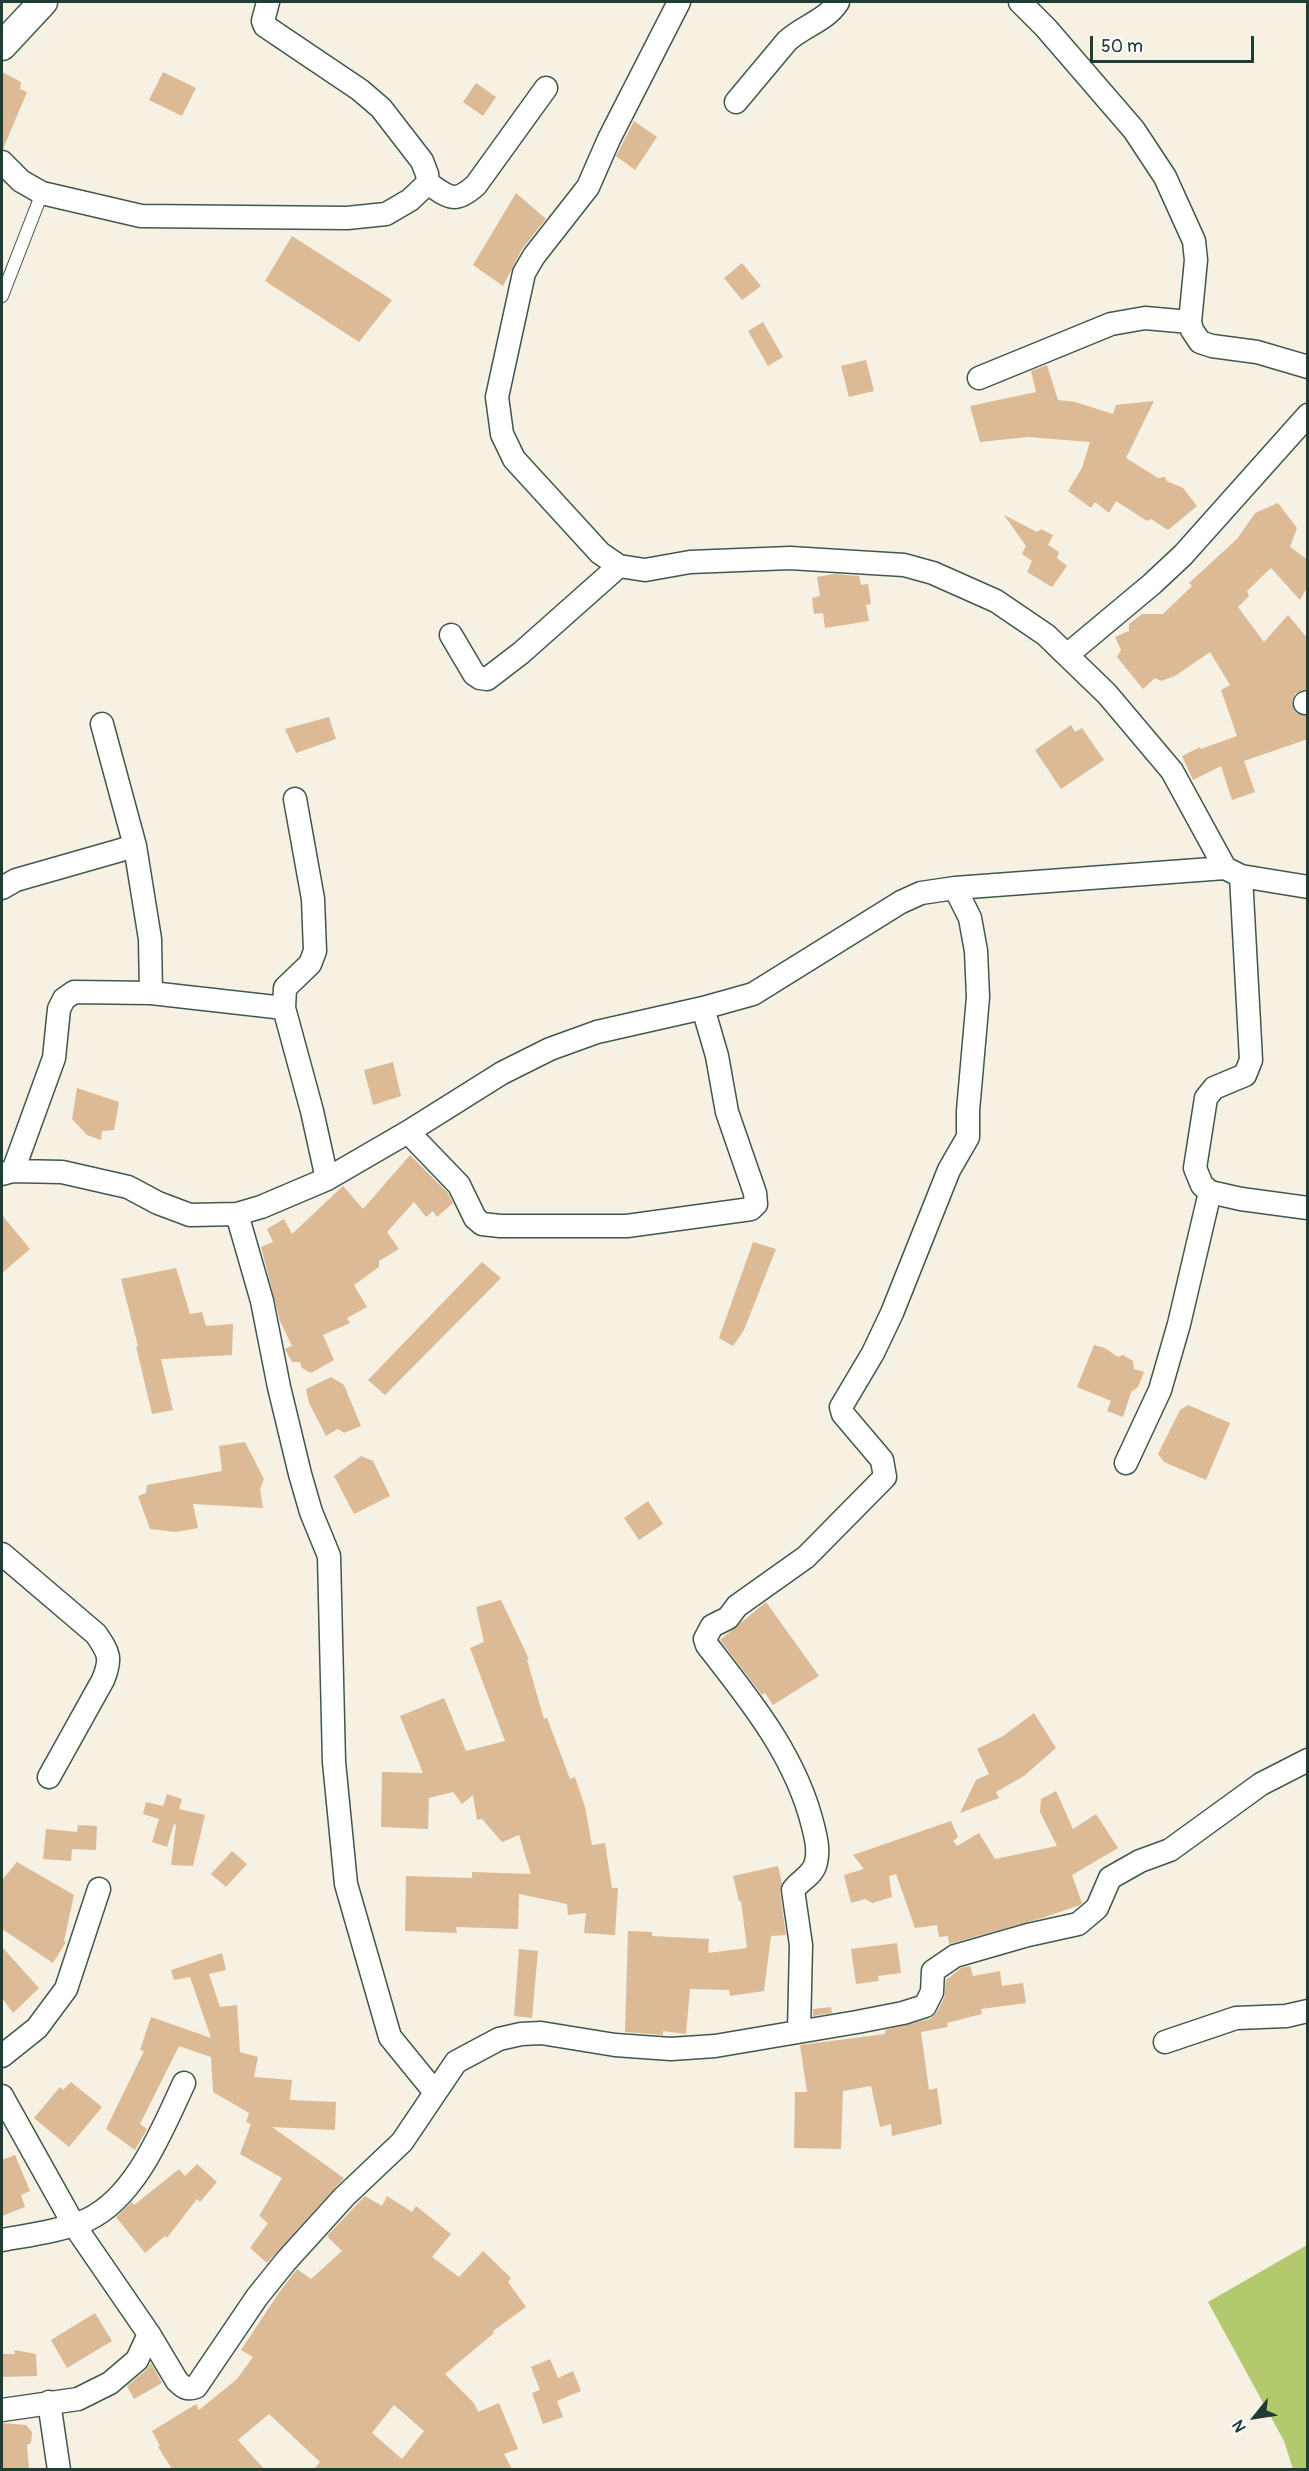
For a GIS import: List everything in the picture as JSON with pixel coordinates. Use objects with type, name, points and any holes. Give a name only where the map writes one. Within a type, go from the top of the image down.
[{"type":"street","points":[[2,46],[43,2]]},
{"type":"street","points":[[268,2],[263,21],[265,26],[360,90],[381,108],[422,161],[428,183],[447,197],[464,196],[476,185],[546,88]]},
{"type":"street","points":[[679,2],[609,139],[588,187],[534,256],[524,273],[497,397],[502,434],[514,459],[600,554],[619,566],[645,570],[690,562],[790,558],[904,566],[933,573],[996,601],[1046,635],[1107,694],[1172,771],[1233,872],[1251,1060],[1245,1075],[1214,1088],[1206,1098],[1195,1168],[1202,1185],[1210,1192],[1241,1199],[1308,1208]]},
{"type":"street","points":[[736,102],[796,32],[824,17],[838,2]]},
{"type":"street","points":[[1020,2],[1046,28],[1134,130],[1165,177],[1194,241],[1197,260],[1190,322],[1200,342],[1212,346],[1257,352],[1308,367]]},
{"type":"street","points":[[2,162],[21,181],[42,193],[141,216],[347,218],[386,214],[410,200],[428,183]]},
{"type":"street","points":[[979,378],[1111,324],[1145,318],[1190,322]]},
{"type":"street","points":[[1067,655],[1183,555],[1308,415]]},
{"type":"street","points":[[451,635],[474,674],[486,679],[521,653],[619,566]]},
{"type":"street","points":[[102,724],[135,846],[150,939],[151,993]]},
{"type":"street","points":[[295,799],[313,899],[315,951],[310,964],[285,988],[284,1008],[312,1111],[327,1179]]},
{"type":"street","points":[[2,888],[16,880],[135,846]]},
{"type":"street","points":[[284,1008],[151,993],[74,992],[64,999],[59,1009],[54,1058],[7,1173],[62,1172],[128,1187],[158,1203],[190,1215],[237,1214],[261,1207],[327,1179],[502,1073],[550,1049],[619,1026],[703,1008],[753,994],[901,902],[921,893],[955,888],[1233,872],[1308,888]]},
{"type":"street","points":[[799,2031],[801,1945],[793,1890],[816,1865],[817,1844],[809,1811],[791,1766],[759,1712],[707,1645],[705,1639],[712,1626],[728,1617],[736,1606],[806,1557],[885,1477],[882,1460],[843,1414],[841,1407],[873,1353],[892,1313],[949,1170],[968,1137],[968,1111],[978,997],[976,951],[970,918],[955,888]]},
{"type":"street","points":[[408,1132],[459,1185],[474,1218],[482,1224],[627,1226],[751,1209],[756,1204],[755,1193],[727,1112],[717,1056],[703,1008]]},
{"type":"street","points":[[1126,1463],[1160,1390],[1179,1324],[1210,1192]]},
{"type":"street","points":[[237,1214],[262,1301],[279,1387],[300,1474],[311,1512],[329,1556],[334,1762],[346,1884],[390,2037],[434,2091]]},
{"type":"street","points":[[2,1554],[96,1634],[108,1650],[109,1664],[103,1680],[49,1777]]},
{"type":"street","points":[[2,2096],[74,2225],[149,2334],[177,2381],[183,2388],[196,2387],[257,2297],[344,2197],[402,2142],[434,2091],[456,2062],[499,2039],[521,2034],[542,2033],[615,2045],[671,2049],[715,2046],[891,2016],[924,2006],[932,1992],[933,1971],[955,1956],[1028,1935],[1078,1924],[1097,1908],[1110,1878],[1140,1861],[1170,1850],[1261,1784],[1308,1760]]},
{"type":"street","points":[[2,2056],[37,2028],[66,1989],[99,1889]]},
{"type":"street","points":[[1165,2042],[1236,2018],[1286,2016],[1308,2011]]},
{"type":"street","points":[[2,2240],[74,2225],[89,2219],[110,2204],[133,2180],[158,2139],[184,2083]]},
{"type":"street","points":[[2,2410],[78,2399],[110,2383],[138,2360],[149,2334]]},
{"type":"street","points":[[49,2402],[59,2469]]},
{"type":"lane","points":[[2,296],[42,193]]},
{"type":"green space","points":[[1307,2245],[1307,2469],[1293,2469],[1284,2441],[1208,2302]]},
{"type":"building","points":[[2,72],[21,82],[20,89],[27,92],[3,149]]},
{"type":"building","points":[[163,72],[196,88],[182,116],[149,100]]},
{"type":"building","points":[[476,83],[496,97],[483,116],[463,102]]},
{"type":"building","points":[[634,121],[657,137],[635,170],[616,156]]},
{"type":"building","points":[[516,193],[546,219],[522,249],[503,286],[473,265]]},
{"type":"building","points":[[292,236],[392,300],[359,342],[265,281]]},
{"type":"building","points":[[742,263],[761,286],[742,300],[724,278]]},
{"type":"building","points":[[763,322],[783,357],[768,366],[748,331]]},
{"type":"building","points":[[866,360],[874,391],[849,397],[841,366]]},
{"type":"building","points":[[1047,365],[1058,400],[1075,402],[1113,414],[1116,405],[1154,401],[1126,458],[1158,478],[1165,477],[1167,481],[1183,488],[1197,506],[1168,530],[1151,519],[1147,521],[1116,501],[1109,513],[1095,502],[1091,508],[1068,491],[1082,468],[1090,442],[1028,437],[980,442],[970,406],[1036,392],[1031,371]]},
{"type":"building","points":[[1278,503],[1297,528],[1290,547],[1308,560],[1308,586],[1300,600],[1271,568],[1247,591],[1249,596],[1238,607],[1264,642],[1288,615],[1308,639],[1308,689],[1295,694],[1292,701],[1296,713],[1308,716],[1308,739],[1244,761],[1255,792],[1232,800],[1221,766],[1193,780],[1182,756],[1200,747],[1201,749],[1237,736],[1221,690],[1230,685],[1210,652],[1175,676],[1161,681],[1155,678],[1143,689],[1117,657],[1121,650],[1115,637],[1129,631],[1129,624],[1142,614],[1163,614],[1192,586],[1189,583],[1237,539],[1255,513]]},
{"type":"building","points":[[1004,515],[1037,532],[1041,529],[1053,535],[1048,545],[1059,552],[1057,558],[1067,566],[1052,587],[1027,572],[1032,561],[1022,554],[1026,546]]},
{"type":"building","points":[[834,574],[859,576],[861,585],[868,584],[871,604],[866,605],[869,621],[825,628],[823,613],[814,614],[812,598],[820,596],[817,577]]},
{"type":"building","points":[[329,717],[336,739],[296,753],[285,729]]},
{"type":"building","points":[[1071,725],[1075,732],[1082,728],[1104,760],[1061,789],[1035,750]]},
{"type":"building","points":[[393,1062],[401,1096],[373,1105],[364,1070]]},
{"type":"building","points":[[77,1088],[119,1102],[114,1130],[102,1131],[101,1140],[87,1135],[72,1119]]},
{"type":"building","points":[[410,1155],[448,1193],[453,1203],[437,1217],[433,1211],[426,1217],[414,1202],[387,1232],[399,1249],[379,1261],[379,1267],[354,1285],[367,1307],[347,1318],[350,1323],[323,1335],[334,1360],[311,1373],[302,1368],[300,1362],[292,1362],[285,1349],[292,1346],[280,1321],[261,1247],[273,1242],[267,1229],[284,1219],[292,1234],[343,1186],[363,1209]]},
{"type":"building","points":[[2,1215],[30,1249],[2,1273]]},
{"type":"building","points":[[753,1242],[776,1249],[744,1330],[733,1346],[719,1338]]},
{"type":"building","points":[[482,1262],[501,1278],[385,1395],[368,1380]]},
{"type":"building","points":[[176,1268],[190,1314],[202,1312],[206,1326],[233,1324],[232,1355],[161,1359],[173,1410],[152,1414],[121,1279]]},
{"type":"building","points":[[1094,1345],[1105,1348],[1118,1357],[1123,1355],[1133,1361],[1134,1369],[1144,1372],[1138,1387],[1131,1392],[1123,1417],[1107,1411],[1111,1401],[1077,1387]]},
{"type":"building","points":[[331,1377],[344,1385],[361,1426],[344,1433],[338,1429],[326,1436],[309,1403],[306,1389]]},
{"type":"building","points":[[1188,1405],[1230,1423],[1206,1480],[1164,1462],[1158,1454],[1180,1410]]},
{"type":"building","points":[[245,1442],[264,1479],[260,1489],[263,1508],[193,1504],[198,1528],[176,1532],[150,1529],[138,1496],[146,1493],[147,1485],[222,1471],[219,1446]]},
{"type":"building","points":[[361,1456],[373,1461],[390,1496],[354,1514],[334,1476]]},
{"type":"building","points":[[648,1501],[663,1524],[639,1540],[624,1518]]},
{"type":"building","points":[[501,1600],[529,1659],[527,1660],[544,1719],[547,1718],[570,1779],[575,1777],[585,1807],[592,1845],[605,1843],[612,1888],[618,1888],[615,1935],[584,1933],[586,1913],[568,1915],[567,1904],[519,1894],[518,1929],[456,1927],[457,1933],[405,1931],[406,1876],[472,1878],[472,1872],[531,1874],[519,1835],[502,1842],[482,1819],[477,1820],[473,1795],[462,1804],[453,1792],[429,1798],[428,1829],[381,1827],[382,1772],[423,1773],[400,1716],[444,1698],[466,1751],[505,1741],[470,1648],[484,1642],[476,1607]]},
{"type":"building","points":[[766,1602],[819,1676],[773,1705],[765,1693],[762,1695],[720,1640]]},
{"type":"building","points":[[1034,1713],[1056,1748],[1024,1776],[996,1792],[999,1798],[960,1813],[976,1780],[989,1774],[977,1749],[1003,1736]]},
{"type":"building","points":[[1056,1791],[1073,1829],[1096,1814],[1118,1848],[1072,1875],[1082,1903],[1080,1905],[949,1944],[948,1936],[939,1937],[937,1925],[915,1928],[896,1874],[889,1876],[892,1897],[872,1903],[865,1899],[851,1903],[844,1875],[864,1869],[853,1855],[951,1821],[958,1837],[953,1841],[957,1846],[979,1833],[995,1859],[1057,1846],[1040,1812],[1041,1799]]},
{"type":"building","points":[[167,1794],[182,1799],[179,1809],[205,1815],[193,1866],[171,1865],[176,1825],[174,1824],[167,1847],[152,1842],[159,1819],[143,1814],[146,1802],[163,1806]]},
{"type":"building","points":[[78,1825],[97,1826],[96,1850],[72,1849],[71,1861],[43,1859],[46,1829],[77,1832]]},
{"type":"building","points":[[232,1851],[247,1864],[226,1887],[211,1874]]},
{"type":"building","points":[[17,1862],[74,1895],[64,1941],[66,1942],[53,1963],[2,1929],[2,1880]]},
{"type":"building","points":[[778,1866],[782,1883],[780,1892],[786,1935],[771,1936],[764,1991],[730,1996],[729,1990],[690,1989],[686,2034],[663,2031],[663,2035],[625,2032],[628,1931],[652,1932],[652,1936],[709,1939],[708,1953],[747,1948],[741,1901],[739,1901],[733,1876]]},
{"type":"building","points":[[897,1943],[901,1973],[878,1976],[879,1981],[856,1984],[851,1949]]},
{"type":"building","points":[[2,1947],[39,1988],[13,2013],[2,1998]]},
{"type":"building","points":[[519,1949],[538,1951],[532,2018],[514,2016]]},
{"type":"building","points":[[222,1953],[226,1970],[209,1974],[220,2007],[237,2005],[240,2052],[258,2057],[254,2077],[292,2080],[290,2100],[336,2102],[335,2130],[272,2127],[344,2178],[267,2263],[250,2248],[268,2223],[259,2216],[282,2178],[240,2154],[251,2124],[246,2122],[249,2113],[213,2092],[211,2057],[179,2046],[140,2124],[147,2129],[135,2150],[106,2129],[144,2051],[140,2050],[151,2017],[211,2038],[190,1977],[174,1980],[171,1970]]},
{"type":"building","points":[[970,1966],[973,1976],[1000,1971],[1002,1986],[1023,1983],[1026,2003],[981,2009],[982,2014],[947,2023],[948,2027],[921,2032],[929,2090],[937,2088],[942,2124],[892,2136],[891,2124],[880,2127],[871,2086],[843,2091],[841,2149],[794,2148],[795,2092],[807,2092],[800,2045],[885,2034],[885,2030],[930,2019],[937,2012],[944,1998],[946,1980],[961,1968]]},
{"type":"building","points":[[831,2007],[832,2013],[813,2016],[813,2009]]},
{"type":"building","points":[[71,2082],[102,2107],[69,2147],[34,2118],[60,2087],[63,2090]]},
{"type":"building","points":[[15,2155],[30,2191],[21,2195],[25,2207],[2,2216],[2,2160]]},
{"type":"building","points":[[197,2164],[217,2182],[200,2202],[197,2199],[167,2238],[165,2236],[145,2253],[116,2217],[132,2202],[134,2205],[179,2169],[185,2176]]},
{"type":"building","points":[[365,2196],[382,2206],[387,2196],[412,2212],[416,2206],[451,2234],[432,2257],[459,2277],[483,2251],[511,2278],[508,2282],[526,2307],[493,2331],[494,2333],[445,2374],[474,2403],[478,2412],[499,2403],[518,2449],[504,2454],[512,2469],[314,2469],[320,2462],[269,2414],[238,2440],[264,2469],[172,2469],[158,2447],[160,2446],[152,2431],[196,2404],[199,2410],[237,2379],[253,2357],[241,2350],[297,2269],[311,2279],[342,2251],[327,2236]],"holes":[[[394,2405],[424,2431],[402,2459],[372,2433]]]},
{"type":"building","points":[[95,2313],[112,2341],[67,2368],[51,2340]]},
{"type":"building","points":[[14,2350],[36,2354],[37,2376],[2,2377],[2,2354],[15,2354]]},
{"type":"building","points":[[550,2359],[558,2378],[573,2371],[581,2391],[557,2401],[563,2417],[543,2424],[532,2393],[540,2390],[531,2367]]},
{"type":"building","points":[[151,2363],[162,2383],[134,2399],[127,2386]]},
{"type":"building","points":[[2,2423],[26,2425],[32,2432],[31,2443],[27,2445],[29,2468],[2,2469]]}]
